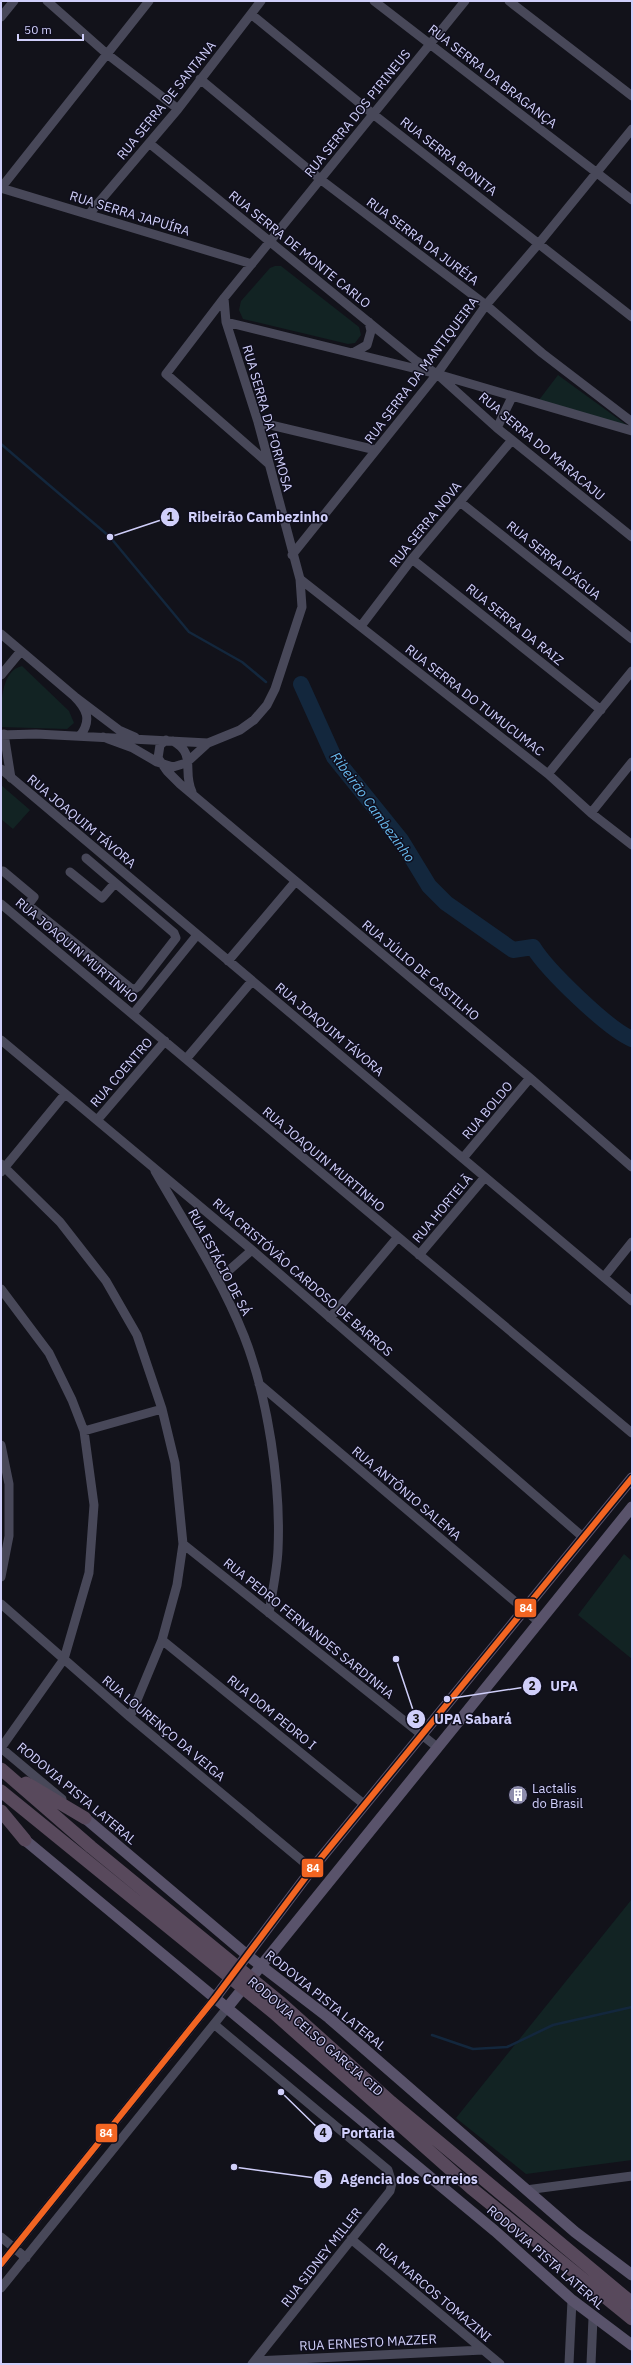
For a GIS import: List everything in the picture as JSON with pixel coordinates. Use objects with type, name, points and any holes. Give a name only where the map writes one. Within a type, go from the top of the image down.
[{"type":"highway","points":[[1,1769],[85,1818]]},
{"type":"highway","name":"RODOVIA CELSO GARCIA CID","points":[[1,1769],[91,1847],[204,1939],[471,2188],[632,2319]]},
{"type":"highway","name":"RODOVIA CELSO GARCIA CID","points":[[1,1791],[196,1949],[278,2008],[632,2303]]},
{"type":"highway","points":[[1,1810],[25,1840]]},
{"type":"main road","points":[[215,1998],[312,1869],[632,1478]]},
{"type":"main road","points":[[227,2008],[632,1507]]},
{"type":"main road","name":"RODOVIA PISTA LATERAL","points":[[85,1818],[261,1965],[361,2046],[575,2232],[632,2275]]},
{"type":"main road","name":"RODOVIA PISTA LATERAL","points":[[25,1840],[495,2231],[593,2318],[632,2344]]},
{"type":"main road","points":[[337,1840],[340,1852],[347,1859]]},
{"type":"street","points":[[1,18],[14,1]]},
{"type":"street","points":[[47,1],[107,54],[178,109]]},
{"type":"street","points":[[1,188],[149,1]]},
{"type":"street","name":"RUA SERRA DE SANTANA","points":[[89,214],[178,109],[262,1]]},
{"type":"street","name":"RUA SERRA DA BRAGANÇA","points":[[374,1],[632,200]]},
{"type":"street","name":"RUA SERRA DOS PIRINEUS","points":[[270,242],[465,1]]},
{"type":"street","points":[[509,1],[632,96]]},
{"type":"street","name":"RUA SERRA BONITA","points":[[251,14],[373,114],[540,242],[632,317]]},
{"type":"street","name":"RUA SERRA DA JURÉIA","points":[[200,79],[320,179],[486,305],[542,353],[632,422]]},
{"type":"street","name":"RUA SERRA DA MANTIQUEIRA","points":[[292,555],[437,374],[486,305],[540,242],[632,128]]},
{"type":"street","name":"RUA SERRA DE MONTE CARLO","points":[[149,143],[416,360],[437,374]]},
{"type":"street","name":"RUA SERRA JAPUÍRA","points":[[1,188],[252,264]]},
{"type":"street","points":[[269,464],[166,374],[224,298],[270,242]]},
{"type":"street","name":"RUA SERRA DA FORMOSA","points":[[103,738],[133,748],[163,765],[173,767],[181,766],[208,743],[240,730],[254,720],[267,705],[284,666],[302,607],[300,579],[292,555],[258,422],[226,322],[224,298]]},
{"type":"street","points":[[226,322],[437,374],[632,431]]},
{"type":"street","points":[[353,353],[367,345],[371,331],[369,322]]},
{"type":"street","name":"RUA SERRA DO MARACAJU","points":[[437,374],[497,428],[632,537]]},
{"type":"street","points":[[497,428],[512,397]]},
{"type":"street","points":[[258,422],[376,450]]},
{"type":"street","name":"RUA SERRA NOVA","points":[[361,626],[412,559],[512,440]]},
{"type":"street","name":"RUA SERRA D'ÁGUA","points":[[460,502],[632,640]]},
{"type":"street","name":"RUA SERRA DA RAIZ","points":[[412,559],[601,710]]},
{"type":"street","name":"RUA SERRA DO TUMUCUMAC","points":[[300,579],[548,774],[591,814],[632,845]]},
{"type":"street","points":[[1,634],[74,696],[119,730],[140,739]]},
{"type":"street","points":[[1,675],[21,651]]},
{"type":"street","points":[[548,774],[632,671]]},
{"type":"street","points":[[74,696],[84,706],[88,715],[87,725],[80,736]]},
{"type":"street","name":"RUA SERRA DA FORMOSA","points":[[2,734],[80,736],[208,743]]},
{"type":"street","name":"RUA JOAQUIM TÁVORA","points":[[2,734],[11,778]]},
{"type":"street","points":[[163,765],[158,752],[160,745],[169,740],[183,748],[188,761],[187,776],[193,794]]},
{"type":"street","points":[[591,814],[632,762]]},
{"type":"street","name":"RUA JÚLIO DE CASTILHO","points":[[163,765],[180,784],[530,1078],[632,1167]]},
{"type":"street","name":"RUA JOAQUIM TÁVORA","points":[[1,769],[632,1301]]},
{"type":"street","points":[[3,872],[34,897],[28,905],[130,989],[138,987],[173,944],[176,938],[174,933],[86,858]]},
{"type":"street","points":[[70,872],[102,898],[115,883]]},
{"type":"street","points":[[228,961],[295,882]]},
{"type":"street","name":"RUA JOAQUIN MURTINHO","points":[[1,904],[186,1058],[397,1238],[632,1433]]},
{"type":"street","points":[[133,1014],[197,935]]},
{"type":"street","points":[[153,969],[162,977]]},
{"type":"street","points":[[186,1058],[252,981]]},
{"type":"street","name":"RUA CRISTÓVÃO CARDOSO DE BARROS","points":[[1,1040],[252,1250],[584,1538]]},
{"type":"street","name":"RUA COENTRO","points":[[98,1120],[165,1041]]},
{"type":"street","name":"RUA BOLDO","points":[[463,1158],[530,1078]]},
{"type":"street","points":[[65,1094],[2,1168],[60,1222],[106,1281],[137,1335],[162,1409],[175,1463],[183,1544],[177,1585],[162,1640],[130,1717]]},
{"type":"street","name":"RUA ESTÁCIO DE SÁ","points":[[151,1165],[218,1280],[244,1337],[259,1384],[270,1440],[277,1493],[278,1551],[269,1613]]},
{"type":"street","name":"RUA HORTELÃ","points":[[419,1255],[485,1178]]},
{"type":"street","points":[[330,1318],[397,1238]]},
{"type":"street","points":[[604,1277],[632,1242]]},
{"type":"street","points":[[218,1280],[252,1250]]},
{"type":"street","points":[[1,1289],[49,1353],[72,1400],[84,1431],[94,1506],[89,1573],[64,1659],[1,1748]]},
{"type":"street","name":"RUA ANTÔNIO SALEMA","points":[[259,1384],[539,1622]]},
{"type":"street","points":[[84,1431],[162,1409]]},
{"type":"street","points":[[1,1445],[9,1484],[9,1536],[1,1577]]},
{"type":"street","name":"RUA PEDRO FERNANDES SARDINHA","points":[[183,1544],[437,1748]]},
{"type":"street","name":"RUA LOURENÇO DA VEIGA","points":[[1,1604],[130,1717],[312,1869]]},
{"type":"street","name":"RUA DOM PEDRO I","points":[[162,1640],[365,1805]]},
{"type":"street","name":"RODOVIA PISTA LATERAL","points":[[1,1748],[85,1818]]},
{"type":"street","name":"RODOVIA PISTA LATERAL","points":[[1,1819],[25,1840]]},
{"type":"street","points":[[1,2264],[215,1998]]},
{"type":"street","points":[[1,2288],[215,2025],[227,2008]]},
{"type":"street","name":"RUA SIDNEY MILLER","points":[[215,2025],[388,2170],[392,2184],[390,2191],[254,2362]]},
{"type":"street","points":[[526,2190],[632,2176]]},
{"type":"street","points":[[1,2237],[26,2258]]},
{"type":"street","name":"RUA MARCOS TOMAZINI","points":[[351,2239],[500,2364]]},
{"type":"street","points":[[569,2364],[572,2300]]},
{"type":"street","points":[[591,2364],[593,2318]]},
{"type":"street","name":"RUA ERNESTO MAZZER","points":[[254,2362],[482,2350]]},
{"type":"shaded area","points":[[281,266],[359,327],[361,335],[355,343],[348,344],[243,319],[239,310],[241,301],[270,268]]},
{"type":"shaded area","points":[[558,375],[628,426],[539,400]]},
{"type":"shaded area","points":[[22,666],[69,711],[74,723],[67,729],[1,727],[3,690],[9,675],[15,669]]},
{"type":"shaded area","points":[[1,785],[30,810],[13,829],[1,819]]},
{"type":"shaded area","points":[[624,1554],[632,1561],[632,1659],[578,1615]]},
{"type":"shaded area","points":[[632,1899],[632,2160],[526,2174],[456,2118]]},
{"type":"waterway","name":"Ribeirão Cambezinho","points":[[1,444],[110,537],[189,632],[242,662],[266,682]]},
{"type":"waterway","name":"Ribeirão Cambezinho","points":[[301,684],[334,757],[401,840],[429,886],[446,903],[513,950],[533,947],[564,984],[594,1012],[608,1024],[632,1039]]},
{"type":"waterway","points":[[432,2035],[473,2049],[507,2047],[553,2025],[632,2007]]},
{"type":"transit line","name":"84","points":[[1,2264],[215,1998],[312,1869],[632,1478]]},
{"type":"place","name":"Ribeirão Cambezinho","points":[[110,537]]},
{"type":"place","name":"UPA Sabará","points":[[396,1659]]},
{"type":"place","name":"UPA","points":[[447,1699]]},
{"type":"place","name":"Lactalis do Brasil","points":[[518,1795]]},
{"type":"place","name":"Portaria","points":[[281,2092]]},
{"type":"place","name":"Agencia dos Correios","points":[[234,2167]]}]
